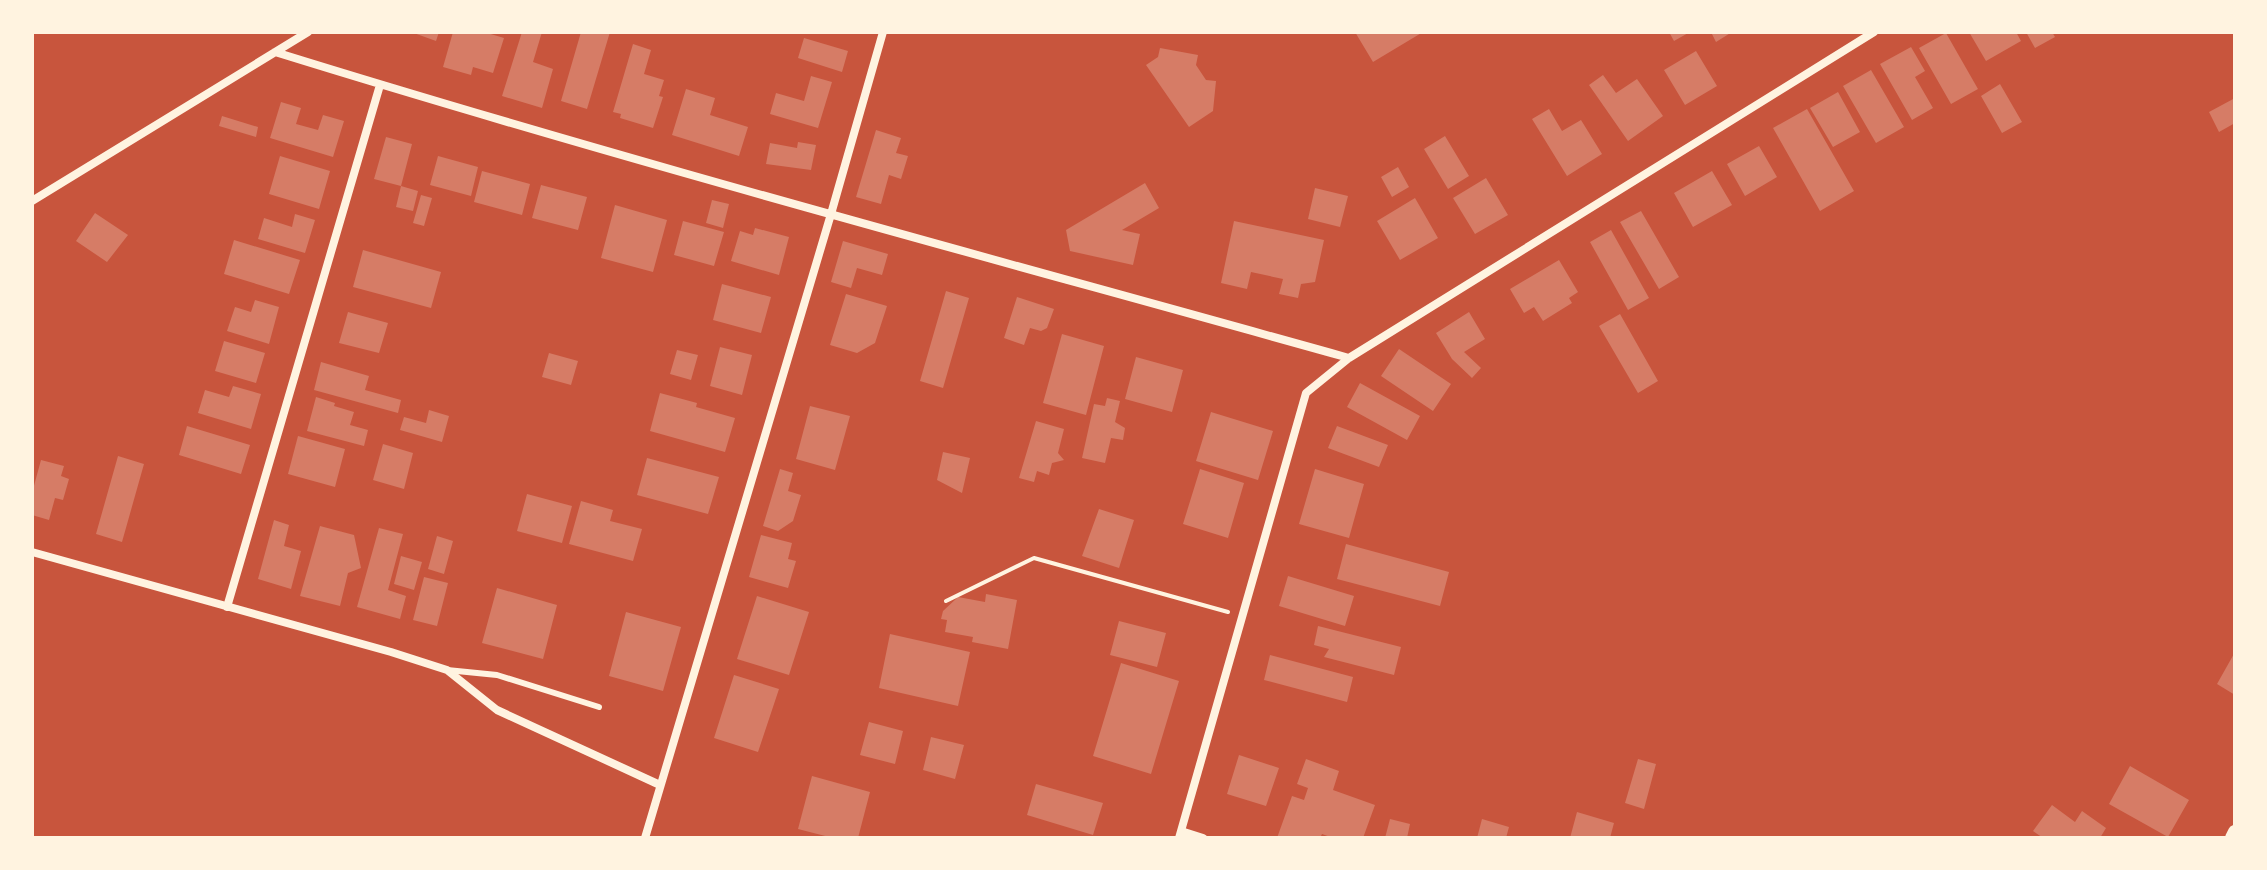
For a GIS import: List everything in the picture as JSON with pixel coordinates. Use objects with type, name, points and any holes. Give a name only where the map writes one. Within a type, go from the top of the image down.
[{"type":"street","points":[[32,201],[308,32]]},
{"type":"street","points":[[645,838],[883,32]]},
{"type":"street","points":[[1203,838],[1180,835],[1306,393],[1349,358],[1874,32]]},
{"type":"street","points":[[275,52],[831,214],[1349,358]]},
{"type":"street","points":[[227,607],[380,85]]},
{"type":"street","points":[[32,552],[447,670],[497,710],[660,785]]},
{"type":"street","points":[[2232,838],[2235,832]]},
{"type":"lane","points":[[447,670],[497,675],[599,707]]},
{"type":"path","points":[[946,601],[1034,558],[1242,616]]},
{"type":"building","points":[[411,32],[439,32],[436,41]]},
{"type":"building","points":[[453,32],[484,32],[504,38],[493,73],[473,67],[471,75],[443,67]]},
{"type":"building","points":[[522,32],[542,32],[533,62],[553,69],[542,108],[502,96]]},
{"type":"building","points":[[581,32],[610,32],[587,109],[561,101]]},
{"type":"building","points":[[1355,32],[1423,32],[1373,62]]},
{"type":"building","points":[[1669,32],[1690,32],[1674,41]]},
{"type":"building","points":[[1711,32],[1732,32],[1716,42]]},
{"type":"building","points":[[1969,32],[2016,32],[2021,41],[1986,61]]},
{"type":"building","points":[[2026,32],[2052,32],[2055,37],[2035,48]]},
{"type":"building","points":[[1946,33],[1978,89],[1951,104],[1919,48]]},
{"type":"building","points":[[804,38],[848,51],[842,72],[798,58]]},
{"type":"building","points":[[633,44],[651,50],[644,74],[664,80],[659,96],[663,97],[653,128],[620,118],[621,114],[613,112]]},
{"type":"building","points":[[1911,47],[1925,71],[1915,77],[1933,108],[1912,120],[1880,64]]},
{"type":"building","points":[[1160,48],[1198,55],[1196,65],[1206,80],[1216,81],[1213,111],[1189,127],[1146,65],[1158,57]]},
{"type":"building","points":[[1696,51],[1717,86],[1685,105],[1664,70]]},
{"type":"building","points":[[1871,70],[1904,127],[1876,143],[1843,86]]},
{"type":"building","points":[[1603,75],[1616,93],[1637,79],[1663,116],[1628,141],[1589,85]]},
{"type":"building","points":[[811,76],[832,82],[818,128],[770,114],[776,93],[804,101]]},
{"type":"building","points":[[2000,84],[2022,122],[2002,133],[1981,96]]},
{"type":"building","points":[[686,89],[715,98],[710,115],[748,127],[739,156],[672,135]]},
{"type":"building","points":[[1838,92],[1860,132],[1833,147],[1810,108]]},
{"type":"building","points":[[2235,98],[2235,123],[2219,132],[2209,112]]},
{"type":"building","points":[[281,102],[301,108],[296,124],[318,130],[323,115],[344,121],[333,157],[270,138]]},
{"type":"building","points":[[1549,109],[1562,131],[1581,120],[1602,154],[1567,176],[1532,119]]},
{"type":"building","points":[[1807,109],[1854,191],[1820,211],[1773,128]]},
{"type":"building","points":[[222,116],[258,127],[256,137],[219,126]]},
{"type":"building","points":[[876,130],[901,138],[896,153],[908,156],[901,179],[889,175],[881,204],[856,197]]},
{"type":"building","points":[[1445,136],[1469,176],[1448,189],[1424,149]]},
{"type":"building","points":[[386,137],[412,144],[401,186],[374,179]]},
{"type":"building","points":[[798,142],[816,145],[811,170],[766,164],[770,143],[797,148]]},
{"type":"building","points":[[1759,146],[1777,177],[1745,196],[1727,164]]},
{"type":"building","points":[[280,156],[330,171],[319,209],[269,194]]},
{"type":"building","points":[[438,156],[478,167],[471,196],[430,185]]},
{"type":"building","points":[[1398,167],[1409,187],[1392,197],[1381,177]]},
{"type":"building","points":[[482,171],[530,184],[522,215],[474,202]]},
{"type":"building","points":[[1712,171],[1732,205],[1693,227],[1674,193]]},
{"type":"building","points":[[1486,178],[1508,215],[1475,234],[1453,198]]},
{"type":"building","points":[[1145,183],[1159,208],[1122,230],[1140,234],[1133,265],[1070,251],[1066,230]]},
{"type":"building","points":[[541,185],[587,197],[578,230],[532,218]]},
{"type":"building","points":[[401,186],[418,191],[413,211],[396,207]]},
{"type":"building","points":[[1315,188],[1348,196],[1340,227],[1308,219]]},
{"type":"building","points":[[421,195],[432,198],[424,226],[413,223]]},
{"type":"building","points":[[1415,198],[1438,238],[1400,260],[1377,221]]},
{"type":"building","points":[[712,200],[729,204],[723,228],[706,223]]},
{"type":"building","points":[[615,205],[667,220],[653,272],[601,258]]},
{"type":"building","points":[[1641,211],[1679,277],[1659,289],[1620,222]]},
{"type":"building","points":[[95,213],[128,235],[107,262],[76,241]]},
{"type":"building","points":[[295,214],[315,220],[305,253],[258,239],[264,218],[292,227]]},
{"type":"building","points":[[683,221],[724,232],[714,266],[674,255]]},
{"type":"building","points":[[1234,221],[1324,240],[1315,282],[1301,284],[1298,298],[1279,294],[1283,279],[1251,272],[1247,289],[1221,283]]},
{"type":"building","points":[[755,228],[789,237],[779,275],[731,261],[740,231],[753,235]]},
{"type":"building","points":[[1611,230],[1649,298],[1628,310],[1590,242]]},
{"type":"building","points":[[234,240],[300,260],[289,294],[224,274]]},
{"type":"building","points":[[843,241],[888,254],[882,275],[857,268],[851,288],[831,282]]},
{"type":"building","points":[[363,250],[441,272],[431,308],[353,287]]},
{"type":"building","points":[[1559,260],[1578,292],[1569,298],[1572,303],[1543,321],[1534,307],[1524,313],[1510,289]]},
{"type":"building","points":[[722,284],[771,297],[761,333],[713,320]]},
{"type":"building","points":[[946,291],[969,298],[943,388],[920,381]]},
{"type":"building","points":[[846,294],[887,306],[875,343],[857,353],[830,345]]},
{"type":"building","points":[[1017,297],[1054,309],[1047,328],[1041,331],[1030,328],[1024,345],[1004,338]]},
{"type":"building","points":[[255,300],[279,307],[269,344],[227,331],[235,307],[251,312]]},
{"type":"building","points":[[348,312],[388,323],[379,353],[339,343]]},
{"type":"building","points":[[1469,312],[1485,339],[1464,352],[1481,368],[1472,378],[1452,359],[1436,333]]},
{"type":"building","points":[[1620,314],[1658,381],[1638,393],[1599,326]]},
{"type":"building","points":[[1062,334],[1104,346],[1086,415],[1043,403]]},
{"type":"building","points":[[224,341],[265,353],[256,383],[215,371]]},
{"type":"building","points":[[720,347],[752,355],[742,395],[710,386]]},
{"type":"building","points":[[1399,349],[1451,384],[1433,411],[1381,376]]},
{"type":"building","points":[[677,350],[698,355],[691,380],[670,374]]},
{"type":"building","points":[[549,353],[578,361],[571,385],[542,377]]},
{"type":"building","points":[[1136,357],[1183,370],[1172,412],[1125,399]]},
{"type":"building","points":[[321,362],[369,376],[365,390],[401,400],[398,413],[314,390]]},
{"type":"building","points":[[1360,383],[1420,416],[1407,440],[1347,407]]},
{"type":"building","points":[[233,386],[261,394],[251,429],[198,413],[205,390],[229,397]]},
{"type":"building","points":[[660,393],[735,418],[725,452],[650,431]]},
{"type":"building","points":[[316,397],[354,412],[350,425],[368,430],[364,446],[307,431]]},
{"type":"building","points":[[1107,398],[1120,401],[1115,422],[1125,428],[1123,440],[1111,438],[1105,463],[1082,458],[1094,404],[1105,406]]},
{"type":"building","points":[[810,406],[850,416],[835,470],[796,459]]},
{"type":"building","points":[[429,410],[449,416],[442,442],[400,430],[404,417],[426,423]]},
{"type":"building","points":[[1211,412],[1273,431],[1258,480],[1196,461]]},
{"type":"building","points":[[1036,421],[1064,429],[1058,453],[1064,460],[1052,463],[1049,475],[1037,471],[1034,482],[1019,478]]},
{"type":"building","points":[[187,426],[250,445],[241,474],[179,455]]},
{"type":"building","points":[[1337,426],[1388,445],[1379,467],[1328,448]]},
{"type":"building","points":[[298,436],[345,449],[335,487],[288,474]]},
{"type":"building","points":[[383,444],[413,453],[404,489],[373,480]]},
{"type":"building","points":[[943,452],[970,458],[962,493],[937,480]]},
{"type":"building","points":[[118,456],[144,464],[122,542],[96,534]]},
{"type":"building","points":[[647,458],[719,477],[708,514],[637,495]]},
{"type":"building","points":[[41,460],[64,466],[61,476],[69,479],[63,500],[55,498],[49,520],[32,515],[32,493]]},
{"type":"building","points":[[780,469],[793,473],[788,491],[801,495],[793,521],[778,531],[763,526]]},
{"type":"building","points":[[1200,469],[1244,483],[1228,538],[1183,524]]},
{"type":"building","points":[[1315,469],[1364,484],[1349,538],[1299,524]]},
{"type":"building","points":[[527,494],[572,506],[562,543],[517,531]]},
{"type":"building","points":[[581,501],[613,510],[610,521],[642,529],[633,561],[569,544]]},
{"type":"building","points":[[1099,509],[1134,520],[1119,568],[1082,556]]},
{"type":"building","points":[[274,520],[289,525],[284,546],[301,551],[291,589],[258,579]]},
{"type":"building","points":[[320,526],[354,535],[361,568],[348,573],[340,606],[300,596]]},
{"type":"building","points":[[379,528],[403,534],[388,590],[406,596],[400,619],[357,607]]},
{"type":"building","points":[[761,535],[792,543],[788,559],[796,561],[788,588],[749,577]]},
{"type":"building","points":[[437,536],[453,541],[444,574],[428,569]]},
{"type":"building","points":[[1346,544],[1449,572],[1440,606],[1337,579]]},
{"type":"building","points":[[401,556],[422,562],[414,590],[394,584]]},
{"type":"building","points":[[1288,576],[1354,596],[1345,626],[1279,606]]},
{"type":"building","points":[[424,577],[448,583],[437,626],[413,620]]},
{"type":"building","points":[[497,588],[557,605],[543,659],[482,643]]},
{"type":"building","points":[[986,594],[1017,600],[1008,649],[972,642],[973,637],[945,632],[947,620],[941,619],[943,611],[958,597],[985,602]]},
{"type":"building","points":[[757,596],[809,612],[789,675],[737,659]]},
{"type":"building","points":[[626,612],[681,627],[663,691],[609,676]]},
{"type":"building","points":[[1119,621],[1166,633],[1157,667],[1110,655]]},
{"type":"building","points":[[1318,626],[1401,647],[1394,675],[1324,657],[1329,649],[1314,645]]},
{"type":"building","points":[[890,634],[970,652],[958,706],[879,688]]},
{"type":"building","points":[[2235,652],[2235,695],[2217,684]]},
{"type":"building","points":[[1270,655],[1353,677],[1347,702],[1264,680]]},
{"type":"building","points":[[1121,663],[1179,681],[1151,774],[1093,756]]},
{"type":"building","points":[[734,675],[779,689],[758,752],[714,738]]},
{"type":"building","points":[[869,722],[903,731],[895,764],[860,755]]},
{"type":"building","points":[[931,737],[964,745],[955,779],[923,770]]},
{"type":"building","points":[[1239,755],[1279,768],[1266,806],[1227,794]]},
{"type":"building","points":[[1306,759],[1339,771],[1333,790],[1375,805],[1363,838],[1333,838],[1322,834],[1320,838],[1277,838],[1292,796],[1304,800],[1308,788],[1297,784]]},
{"type":"building","points":[[1638,759],[1656,764],[1644,809],[1625,803]]},
{"type":"building","points":[[2130,766],[2189,800],[2168,837],[2109,804]]},
{"type":"building","points":[[812,776],[870,792],[858,838],[833,838],[798,829]]},
{"type":"building","points":[[1036,784],[1103,803],[1093,835],[1027,815]]},
{"type":"building","points":[[2052,805],[2075,822],[2082,811],[2106,828],[2100,838],[2043,838],[2033,831]]},
{"type":"building","points":[[1577,812],[1614,823],[1610,838],[1570,838]]},
{"type":"building","points":[[1390,819],[1410,824],[1407,838],[1385,838]]},
{"type":"building","points":[[1482,819],[1509,827],[1506,838],[1477,838]]}]
